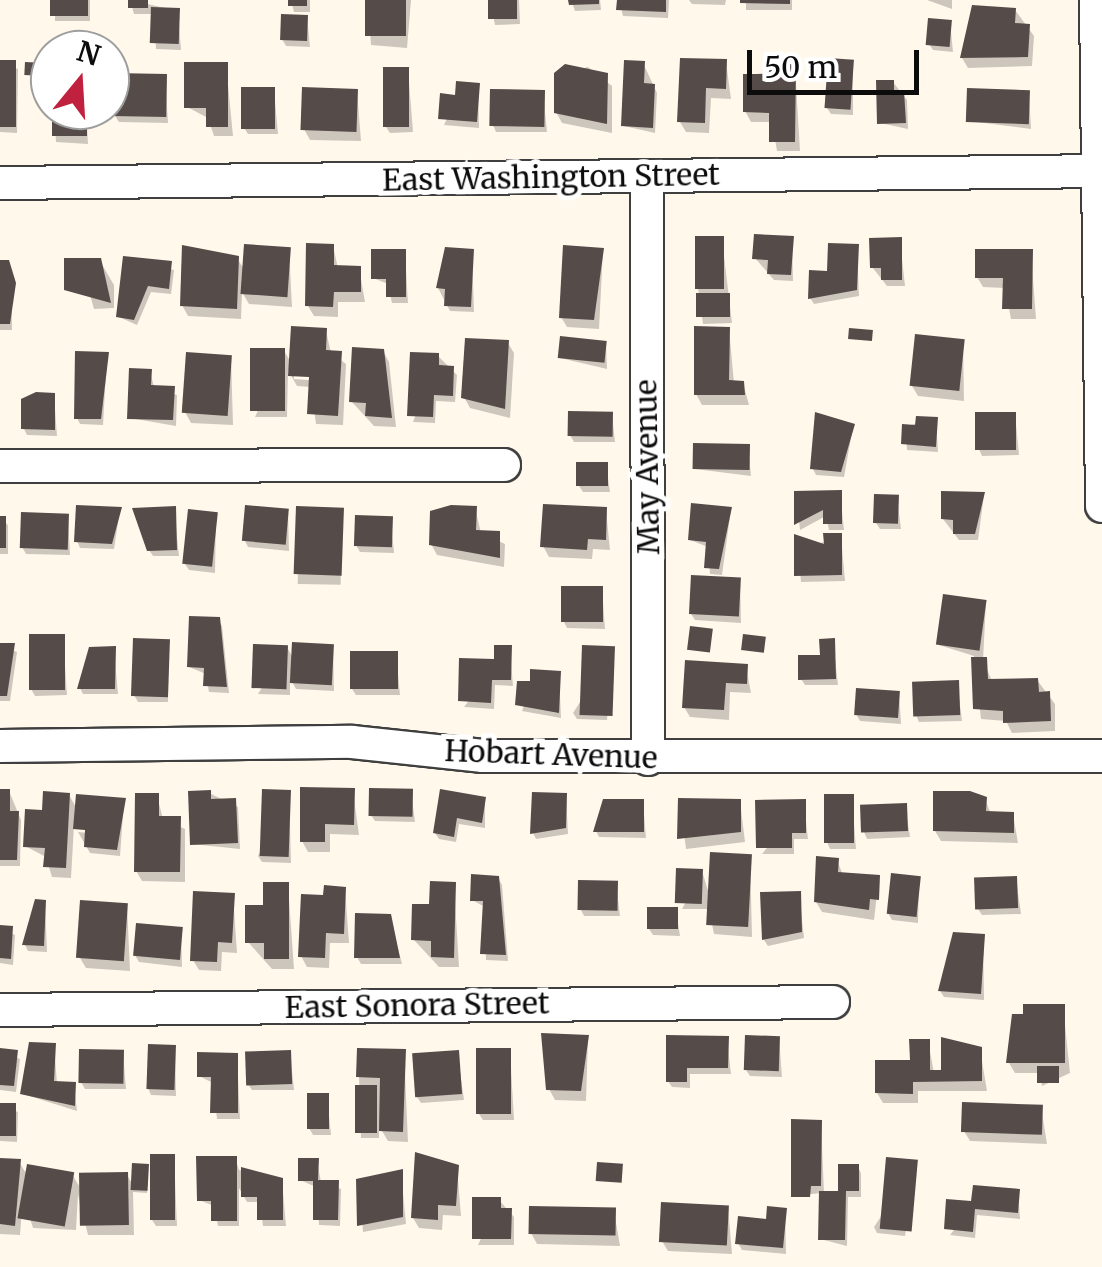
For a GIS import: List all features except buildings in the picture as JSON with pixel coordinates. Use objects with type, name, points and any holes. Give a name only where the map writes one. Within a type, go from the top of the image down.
[{"type":"street","points":[[1096,0],[1102,506]]},
{"type":"street","name":"East Washington Street","points":[[0,183],[1100,172]]},
{"type":"street","name":"May Avenue","points":[[646,176],[648,759]]},
{"type":"street","points":[[0,466],[504,465]]},
{"type":"street","name":"Hobart Avenue","points":[[0,746],[352,742],[483,756],[1102,756]]},
{"type":"street","name":"East Sonora Street","points":[[0,1010],[834,1002]]}]
